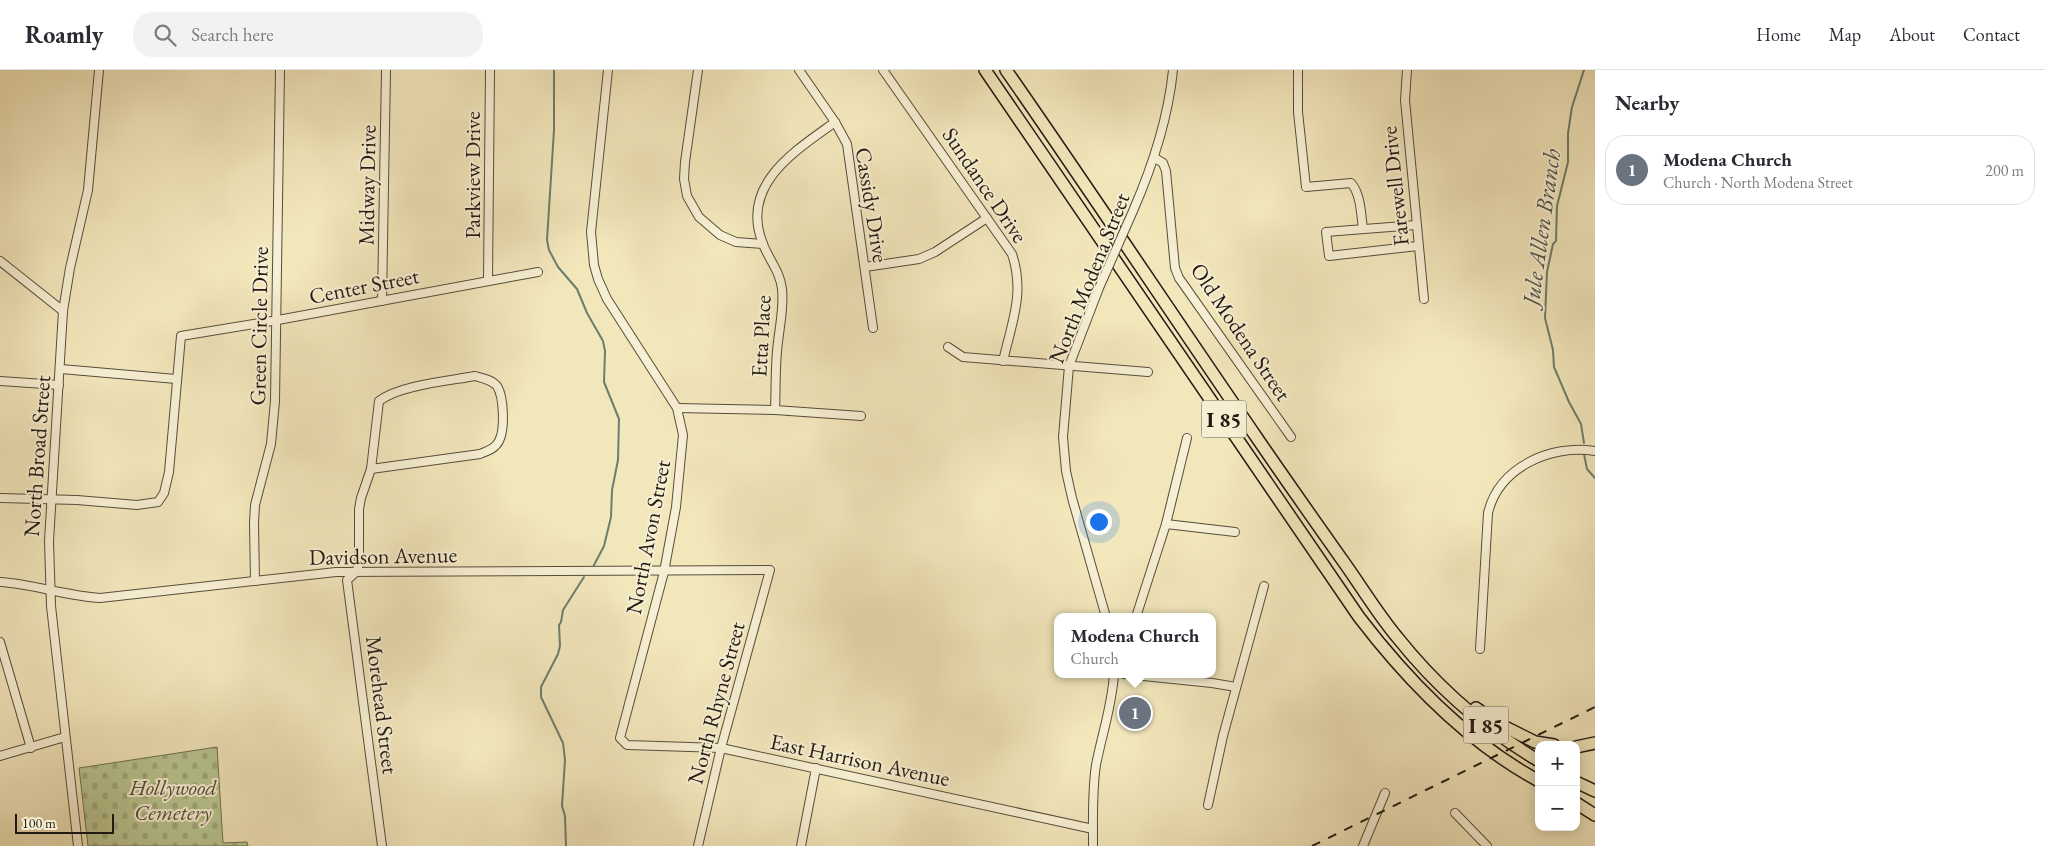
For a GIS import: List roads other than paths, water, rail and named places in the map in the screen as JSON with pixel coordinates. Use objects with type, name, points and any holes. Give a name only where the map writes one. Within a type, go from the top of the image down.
[{"type":"highway","name":"I 85","points":[[985,70],[1359,617],[1382,647],[1431,700],[1486,747],[1535,778]]},
{"type":"highway","name":"I 85","points":[[1006,70],[1114,225],[1297,497],[1395,634],[1438,682],[1498,735],[1535,758]]},
{"type":"highway","points":[[1438,682],[1499,724],[1535,742]]},
{"type":"highway","points":[[1580,746],[1595,744]]},
{"type":"highway","points":[[1580,784],[1595,791]]},
{"type":"highway","points":[[1580,803],[1595,809]]},
{"type":"highway","points":[[1580,805],[1595,815]]},
{"type":"street","name":"North Broad Street","points":[[78,846],[50,589],[50,500],[61,369],[63,311],[70,268],[88,190],[99,70]]},
{"type":"street","name":"Green Circle Drive","points":[[255,581],[254,523],[259,486],[274,430],[278,320],[280,70]]},
{"type":"street","name":"Midway Drive","points":[[382,301],[386,70]]},
{"type":"street","name":"Parkview Drive","points":[[488,280],[490,70]]},
{"type":"street","name":"North Avon Street","points":[[608,70],[591,232],[596,272],[607,299],[677,408],[682,423],[683,447],[676,507],[664,572],[620,738]]},
{"type":"street","points":[[698,70],[685,162],[684,179],[688,196],[699,217],[720,235],[736,242],[763,244]]},
{"type":"street","name":"Cassidy Drive","points":[[799,70],[835,122],[847,144],[873,328]]},
{"type":"street","name":"Sundance Drive","points":[[883,70],[1012,254],[1018,270],[1019,287],[1004,361]]},
{"type":"street","name":"North Modena Street","points":[[1105,613],[1066,471],[1063,438],[1069,366],[1099,288],[1155,158],[1166,121],[1173,70]]},
{"type":"street","points":[[1298,70],[1297,94],[1306,187],[1351,183],[1355,188],[1358,199],[1363,229]]},
{"type":"street","name":"Farewell Drive","points":[[1407,70],[1404,100],[1424,299]]},
{"type":"street","name":"Etta Place","points":[[775,410],[777,343],[783,308],[782,288],[778,270],[763,244],[757,221],[759,200],[767,181],[775,169],[799,148],[835,122]]},
{"type":"street","name":"Old Modena Street","points":[[1155,158],[1164,163],[1166,171],[1175,268],[1179,278],[1292,437]]},
{"type":"street","points":[[865,268],[920,259],[935,252],[987,218]]},
{"type":"street","points":[[1416,225],[1326,232],[1329,256],[1418,246]]},
{"type":"street","points":[[0,261],[63,311]]},
{"type":"street","name":"Center Street","points":[[176,378],[181,336],[538,272]]},
{"type":"street","points":[[948,347],[963,357],[1148,372]]},
{"type":"street","points":[[0,498],[76,500],[137,505],[158,502],[164,493],[169,472],[176,378],[61,369]]},
{"type":"street","points":[[356,572],[359,564],[359,509],[371,469],[379,402],[387,395],[401,390],[475,376],[488,380],[497,386],[501,402],[502,429],[499,442],[492,449],[480,454],[371,469]]},
{"type":"street","points":[[0,381],[59,385]]},
{"type":"street","points":[[677,408],[775,410],[861,416]]},
{"type":"street","points":[[1137,613],[1166,524],[1187,438]]},
{"type":"street","points":[[1480,649],[1488,513],[1491,499],[1516,470],[1546,454],[1581,448],[1595,450]]},
{"type":"street","points":[[1166,524],[1235,532]]},
{"type":"street","name":"Davidson Avenue","points":[[0,582],[23,583],[86,597],[100,598],[313,574],[356,572],[770,570]]},
{"type":"street","name":"North Rhyne Street","points":[[698,846],[721,748],[770,570]]},
{"type":"street","name":"Morehead Street","points":[[356,572],[348,580],[382,846]]},
{"type":"street","points":[[1208,805],[1236,688],[1264,586]]},
{"type":"street","points":[[0,642],[31,748]]},
{"type":"street","points":[[1094,846],[1096,765],[1110,707],[1114,678]]},
{"type":"street","points":[[1163,678],[1212,683],[1236,688]]},
{"type":"street","points":[[0,756],[65,737]]},
{"type":"street","name":"East Harrison Avenue","points":[[620,738],[627,745],[721,748],[1093,829]]},
{"type":"street","points":[[801,846],[816,768]]},
{"type":"street","points":[[1364,846],[1385,793]]},
{"type":"street","points":[[1456,813],[1487,846]]},
{"type":"waterway","points":[[554,70],[554,130],[547,240],[549,250],[558,267],[577,289],[587,313],[603,341],[605,351],[604,382],[619,419],[618,460],[612,490],[611,517],[604,546],[593,567]]},
{"type":"waterway","name":"Jule Allen Branch","points":[[1584,70],[1572,107],[1568,133],[1568,162],[1557,206],[1556,241],[1553,244],[1547,272],[1545,318],[1553,350],[1554,367],[1581,424],[1584,443]]},
{"type":"waterway","name":"Jule Allen Branch","points":[[1584,454],[1587,469],[1595,478]]},
{"type":"waterway","points":[[566,846],[565,816],[562,806],[565,760],[563,743],[541,697],[541,687],[558,654],[560,646],[559,625],[563,610],[584,577]]},
{"type":"railway","points":[[1312,846],[1595,707]]},
{"type":"place","name":"Modena Church","points":[[1135,713]]},
{"type":"park label","name":"Hollywood Cemetery","points":[[173,800]]}]
